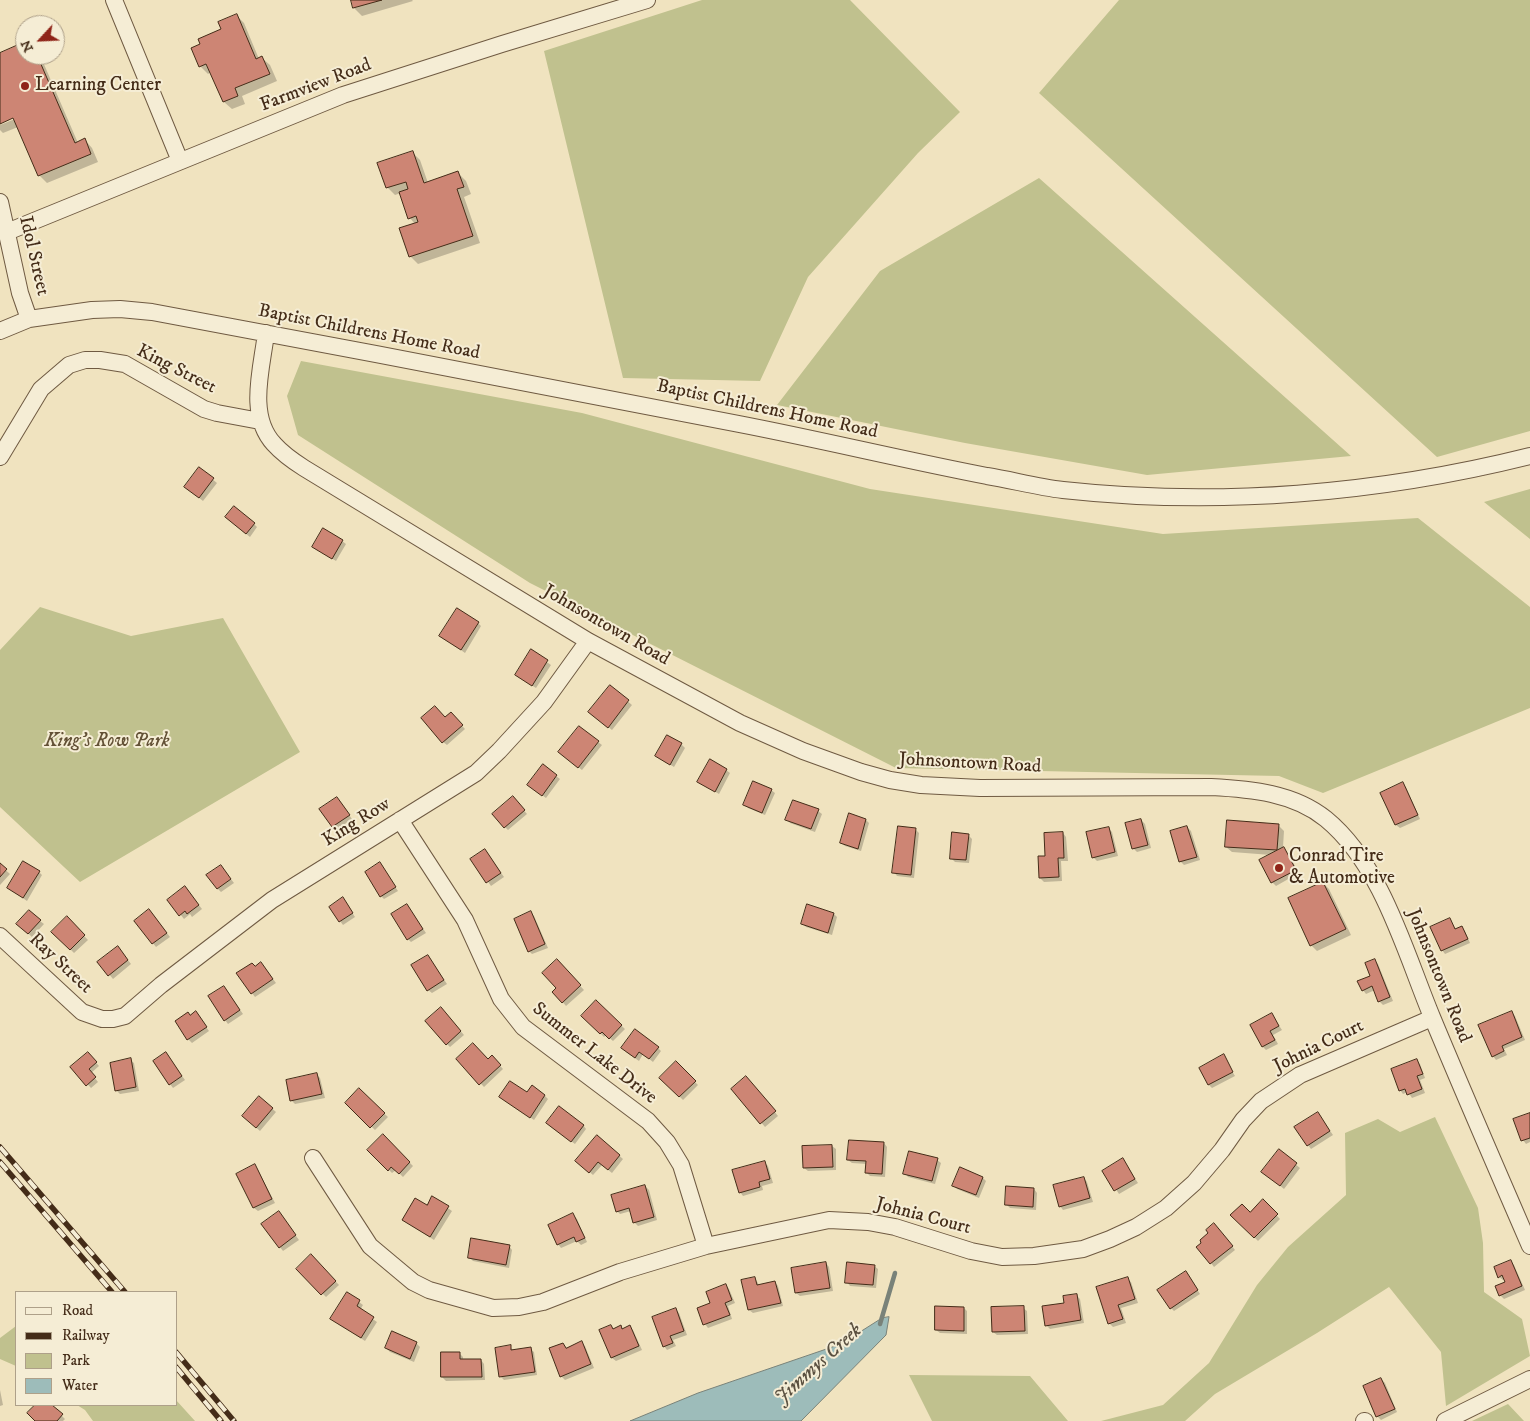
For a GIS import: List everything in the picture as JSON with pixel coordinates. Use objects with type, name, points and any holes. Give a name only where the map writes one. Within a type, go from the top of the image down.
[{"type":"street","points":[[114,0],[180,161]]},
{"type":"street","name":"Farmview Road","points":[[7,232],[343,95],[648,0]]},
{"type":"street","name":"Idol Street","points":[[0,202],[20,294],[29,320]]},
{"type":"street","name":"Baptist Childrens Home Road","points":[[0,331],[29,320],[92,310],[120,309],[152,312],[766,429],[936,466],[1059,489],[1144,497],[1237,497],[1374,486],[1498,464],[1530,456]]},
{"type":"street","name":"Johnsontown Road","points":[[266,333],[258,412],[266,433],[273,444],[304,468],[588,641],[740,723],[803,751],[861,772],[890,780],[921,785],[980,788],[1212,787],[1245,789],[1278,795],[1302,804],[1325,818],[1346,838],[1364,861],[1384,898],[1432,1018],[1530,1246]]},
{"type":"street","name":"King Street","points":[[0,456],[41,389],[70,365],[85,360],[125,364],[204,409],[260,420]]},
{"type":"street","name":"King Row","points":[[125,1016],[161,985],[272,900],[476,773],[544,702],[588,641]]},
{"type":"street","name":"Summer Lake Drive","points":[[400,820],[465,920],[494,986],[523,1027],[648,1121],[667,1142],[681,1165],[706,1246]]},
{"type":"street","name":"Ray Street","points":[[0,936],[82,1012],[102,1019],[125,1016]]},
{"type":"street","name":"Johnia Court","points":[[313,1158],[370,1246],[399,1272],[429,1290],[493,1308],[518,1307],[543,1302],[620,1272],[706,1246],[829,1220],[868,1222],[894,1227],[971,1251],[1002,1257],[1034,1256],[1083,1249],[1110,1240],[1136,1227],[1166,1208],[1194,1183],[1260,1101],[1300,1075],[1432,1018]]},
{"type":"street","points":[[1445,1421],[1530,1379]]},
{"type":"green space","points":[[702,0],[850,0],[960,112],[918,153],[808,277],[760,381],[623,378],[544,51]]},
{"type":"green space","points":[[1119,0],[1530,0],[1530,431],[1437,457],[1039,93]]},
{"type":"green space","points":[[1039,178],[1351,456],[1147,475],[965,443],[777,405],[880,271]]},
{"type":"green space","points":[[301,361],[582,413],[870,489],[1163,534],[1418,518],[1530,607],[1530,708],[1323,793],[1279,776],[896,768],[530,583],[298,435],[287,396]]},
{"type":"green space","points":[[1530,489],[1530,539],[1484,502]]},
{"type":"green space","name":"King's Row Park","points":[[40,607],[131,636],[223,618],[300,752],[80,882],[0,807],[0,650]]},
{"type":"green space","points":[[1435,1117],[1478,1208],[1483,1243],[1484,1292],[1522,1319],[1530,1356],[1446,1406],[1441,1352],[1389,1287],[1215,1394],[1185,1421],[1101,1421],[1163,1405],[1209,1363],[1257,1285],[1288,1247],[1346,1195],[1345,1133],[1378,1119],[1400,1132]]},
{"type":"green space","points":[[15,1327],[15,1366],[0,1359],[0,1338]]},
{"type":"green space","points":[[909,1375],[1030,1376],[1068,1421],[932,1421]]},
{"type":"green space","points":[[178,1402],[195,1421],[93,1421],[85,1410],[79,1406],[178,1406]]},
{"type":"green space","points":[[1508,1404],[1524,1421],[1472,1421]]},
{"type":"water","points":[[889,1317],[886,1335],[801,1421],[630,1421],[698,1393],[841,1344],[882,1318]]},
{"type":"building","points":[[351,0],[382,0],[353,8]]},
{"type":"building","points":[[237,14],[256,59],[262,56],[270,74],[235,88],[238,96],[223,102],[206,64],[199,67],[191,48],[200,44],[198,39],[221,29],[218,22]]},
{"type":"building","name":"Learning Center","points":[[15,46],[15,65],[41,65],[75,143],[85,138],[91,154],[38,176],[13,118],[0,124],[0,53]]},
{"type":"building","points":[[413,151],[424,183],[458,171],[464,187],[457,189],[473,236],[409,257],[399,228],[418,222],[416,216],[408,219],[399,192],[408,189],[406,182],[386,188],[377,163]]},
{"type":"building","points":[[199,467],[214,478],[199,498],[184,487]]},
{"type":"building","points":[[234,506],[255,523],[246,534],[225,517]]},
{"type":"building","points":[[323,528],[343,540],[332,559],[312,547]]},
{"type":"building","points":[[457,608],[479,622],[461,650],[439,636]]},
{"type":"building","points":[[531,649],[548,660],[532,686],[515,675]]},
{"type":"building","points":[[610,685],[629,700],[608,728],[588,712]]},
{"type":"building","points":[[435,706],[445,717],[451,712],[463,725],[442,743],[421,718]]},
{"type":"building","points":[[579,726],[599,741],[578,768],[558,752]]},
{"type":"building","points":[[667,735],[682,743],[670,765],[655,756]]},
{"type":"building","points":[[710,759],[727,769],[715,792],[697,782]]},
{"type":"building","points":[[543,764],[557,775],[542,796],[527,785]]},
{"type":"building","points":[[753,781],[772,789],[762,813],[743,805]]},
{"type":"building","points":[[1403,782],[1418,815],[1395,825],[1380,793]]},
{"type":"building","points":[[513,796],[525,810],[504,828],[492,814]]},
{"type":"building","points":[[337,797],[350,815],[332,827],[319,809]]},
{"type":"building","points":[[793,800],[819,809],[811,829],[785,820]]},
{"type":"building","points":[[849,813],[866,819],[858,849],[840,843]]},
{"type":"building","points":[[1141,819],[1148,845],[1132,849],[1125,823]]},
{"type":"building","points":[[1227,820],[1279,824],[1277,850],[1225,847]]},
{"type":"building","points":[[898,826],[916,828],[911,875],[892,873]]},
{"type":"building","points":[[1187,826],[1197,857],[1179,862],[1170,831]]},
{"type":"building","points":[[1109,827],[1115,852],[1092,858],[1086,832]]},
{"type":"building","points":[[952,832],[969,834],[966,860],[950,859]]},
{"type":"building","points":[[1063,832],[1064,858],[1058,858],[1059,877],[1039,878],[1038,856],[1045,856],[1044,833]]},
{"type":"building","points":[[1284,847],[1296,870],[1271,883],[1259,860]]},
{"type":"building","points":[[485,849],[501,873],[486,883],[470,859]]},
{"type":"building","points":[[23,861],[40,871],[23,898],[7,888]]},
{"type":"building","points":[[380,862],[396,887],[380,897],[365,872]]},
{"type":"building","points":[[0,863],[7,869],[0,877]]},
{"type":"building","points":[[221,865],[231,879],[217,889],[206,875]]},
{"type":"building","points":[[1323,882],[1346,929],[1310,946],[1288,898]]},
{"type":"building","points":[[185,886],[199,905],[187,914],[185,911],[179,916],[167,900]]},
{"type":"building","points":[[343,897],[353,913],[339,922],[329,907]]},
{"type":"building","points":[[407,904],[423,929],[407,940],[391,914]]},
{"type":"building","points":[[807,904],[834,913],[828,933],[801,924]]},
{"type":"building","points":[[149,909],[167,933],[152,944],[134,921]]},
{"type":"building","points":[[29,910],[41,920],[28,934],[16,924]]},
{"type":"building","points":[[531,911],[545,944],[528,952],[514,919]]},
{"type":"building","points":[[67,916],[85,935],[70,950],[51,932]]},
{"type":"building","points":[[1450,918],[1455,929],[1462,926],[1468,939],[1441,951],[1430,927]]},
{"type":"building","points":[[118,946],[128,960],[108,976],[97,962]]},
{"type":"building","points":[[428,955],[444,980],[427,991],[411,965]]},
{"type":"building","points":[[557,959],[581,985],[562,1003],[552,992],[556,988],[542,973]]},
{"type":"building","points":[[1375,959],[1390,997],[1378,1002],[1372,986],[1362,991],[1357,981],[1370,976],[1365,963]]},
{"type":"building","points":[[261,962],[273,979],[251,994],[236,973],[252,963],[255,966]]},
{"type":"building","points":[[224,986],[240,1010],[224,1021],[208,996]]},
{"type":"building","points":[[596,1000],[622,1025],[609,1039],[602,1032],[600,1034],[581,1016]]},
{"type":"building","points":[[441,1007],[461,1031],[446,1045],[425,1021]]},
{"type":"building","points":[[196,1011],[207,1027],[187,1040],[175,1021],[188,1012],[190,1015]]},
{"type":"building","points":[[1512,1011],[1522,1037],[1502,1046],[1504,1051],[1492,1057],[1478,1025]]},
{"type":"building","points":[[1272,1013],[1279,1026],[1270,1031],[1275,1040],[1262,1047],[1250,1025]]},
{"type":"building","points":[[635,1029],[659,1047],[649,1059],[639,1052],[635,1058],[621,1048]]},
{"type":"building","points":[[473,1043],[488,1059],[492,1055],[501,1065],[479,1085],[456,1059]]},
{"type":"building","points":[[88,1052],[97,1062],[89,1069],[96,1077],[86,1086],[70,1067]]},
{"type":"building","points":[[166,1052],[182,1076],[169,1085],[153,1061]]},
{"type":"building","points":[[1224,1054],[1233,1072],[1208,1085],[1199,1068]]},
{"type":"building","points":[[131,1058],[136,1087],[115,1091],[110,1063]]},
{"type":"building","points":[[1417,1059],[1423,1074],[1417,1076],[1422,1089],[1407,1095],[1405,1089],[1399,1091],[1391,1069]]},
{"type":"building","points":[[676,1061],[696,1081],[679,1097],[659,1078]]},
{"type":"building","points":[[317,1073],[322,1094],[290,1101],[286,1080]]},
{"type":"building","points":[[746,1076],[776,1111],[760,1124],[731,1089]]},
{"type":"building","points":[[510,1081],[527,1092],[532,1085],[545,1095],[530,1118],[499,1097]]},
{"type":"building","points":[[359,1088],[385,1113],[370,1128],[345,1103]]},
{"type":"building","points":[[259,1096],[273,1108],[256,1128],[242,1116]]},
{"type":"building","points":[[559,1106],[584,1125],[571,1142],[546,1123]]},
{"type":"building","points":[[1318,1112],[1330,1131],[1307,1146],[1294,1127]]},
{"type":"building","points":[[1530,1113],[1530,1138],[1521,1141],[1513,1119]]},
{"type":"building","points":[[383,1134],[410,1162],[399,1174],[391,1167],[388,1171],[367,1150]]},
{"type":"building","points":[[597,1135],[620,1155],[608,1170],[598,1162],[589,1173],[575,1161]]},
{"type":"building","points":[[849,1140],[884,1142],[882,1174],[865,1173],[866,1161],[847,1160]]},
{"type":"building","points":[[832,1145],[833,1167],[803,1168],[802,1146]]},
{"type":"building","points":[[1279,1149],[1297,1163],[1280,1186],[1261,1172]]},
{"type":"building","points":[[909,1151],[938,1158],[932,1181],[903,1174]]},
{"type":"building","points":[[1123,1158],[1135,1179],[1114,1191],[1102,1171]]},
{"type":"building","points":[[765,1161],[770,1179],[759,1182],[760,1187],[739,1193],[732,1170]]},
{"type":"building","points":[[255,1164],[272,1199],[253,1208],[236,1174]]},
{"type":"building","points":[[960,1167],[983,1177],[976,1195],[952,1186]]},
{"type":"building","points":[[1084,1177],[1090,1198],[1059,1207],[1053,1185]]},
{"type":"building","points":[[645,1185],[654,1217],[633,1223],[629,1208],[616,1212],[611,1195]]},
{"type":"building","points":[[1006,1186],[1034,1188],[1033,1207],[1005,1205]]},
{"type":"building","points":[[432,1196],[449,1206],[430,1237],[402,1220],[415,1198],[427,1205]]},
{"type":"building","points":[[1263,1199],[1278,1214],[1254,1238],[1230,1215],[1242,1204],[1250,1212]]},
{"type":"building","points":[[279,1211],[296,1235],[279,1248],[261,1224]]},
{"type":"building","points":[[573,1213],[585,1238],[576,1242],[574,1237],[557,1245],[548,1225]]},
{"type":"building","points":[[1214,1223],[1233,1246],[1210,1264],[1196,1247],[1201,1243],[1200,1240],[1208,1233],[1206,1230]]},
{"type":"building","points":[[471,1238],[510,1245],[506,1265],[468,1258]]},
{"type":"building","points":[[311,1254],[336,1281],[321,1295],[296,1269]]},
{"type":"building","points":[[1511,1260],[1522,1286],[1499,1296],[1495,1286],[1505,1282],[1502,1275],[1498,1278],[1494,1267]]},
{"type":"building","points":[[826,1262],[830,1288],[795,1293],[791,1268]]},
{"type":"building","points":[[847,1262],[875,1265],[873,1285],[845,1283]]},
{"type":"building","points":[[1186,1271],[1198,1290],[1170,1309],[1157,1290]]},
{"type":"building","points":[[755,1277],[757,1285],[775,1281],[781,1303],[748,1310],[741,1280]]},
{"type":"building","points":[[1128,1277],[1135,1299],[1118,1305],[1123,1319],[1108,1324],[1096,1287]]},
{"type":"building","points":[[726,1284],[732,1300],[725,1303],[730,1315],[703,1325],[697,1308],[710,1303],[706,1292]]},
{"type":"building","points":[[347,1292],[360,1300],[357,1306],[374,1317],[361,1338],[330,1319]]},
{"type":"building","points":[[1077,1294],[1081,1320],[1045,1326],[1042,1306],[1064,1303],[1063,1296]]},
{"type":"building","points":[[935,1306],[964,1307],[964,1331],[935,1330]]},
{"type":"building","points":[[1024,1306],[1025,1331],[992,1332],[991,1307]]},
{"type":"building","points":[[676,1308],[684,1331],[670,1336],[673,1343],[663,1347],[652,1317]]},
{"type":"building","points":[[611,1325],[613,1329],[621,1325],[622,1329],[630,1325],[639,1346],[611,1358],[599,1330]]},
{"type":"building","points":[[392,1331],[417,1342],[410,1359],[385,1348]]},
{"type":"building","points":[[582,1341],[591,1364],[560,1377],[549,1348],[563,1343],[566,1348]]},
{"type":"building","points":[[511,1345],[511,1350],[531,1347],[535,1372],[499,1377],[495,1348]]},
{"type":"building","points":[[441,1352],[460,1352],[460,1359],[481,1359],[482,1377],[441,1377]]},
{"type":"building","points":[[1381,1378],[1395,1409],[1376,1417],[1363,1386]]},
{"type":"building","points":[[34,1406],[53,1406],[63,1414],[57,1421],[35,1421],[27,1413]]},
{"type":"waterway","name":"Jimmys Creek","points":[[880,1324],[895,1273]]},
{"type":"railway","points":[[0,1147],[124,1291]]},
{"type":"railway","points":[[0,1162],[111,1291]]},
{"type":"railway","points":[[178,1354],[234,1421]]},
{"type":"railway","points":[[178,1369],[221,1421]]},
{"type":"place","name":"Learning Center","points":[[25,86]]},
{"type":"place","name":"Conrad Tire & Automotive","points":[[1279,868]]}]
